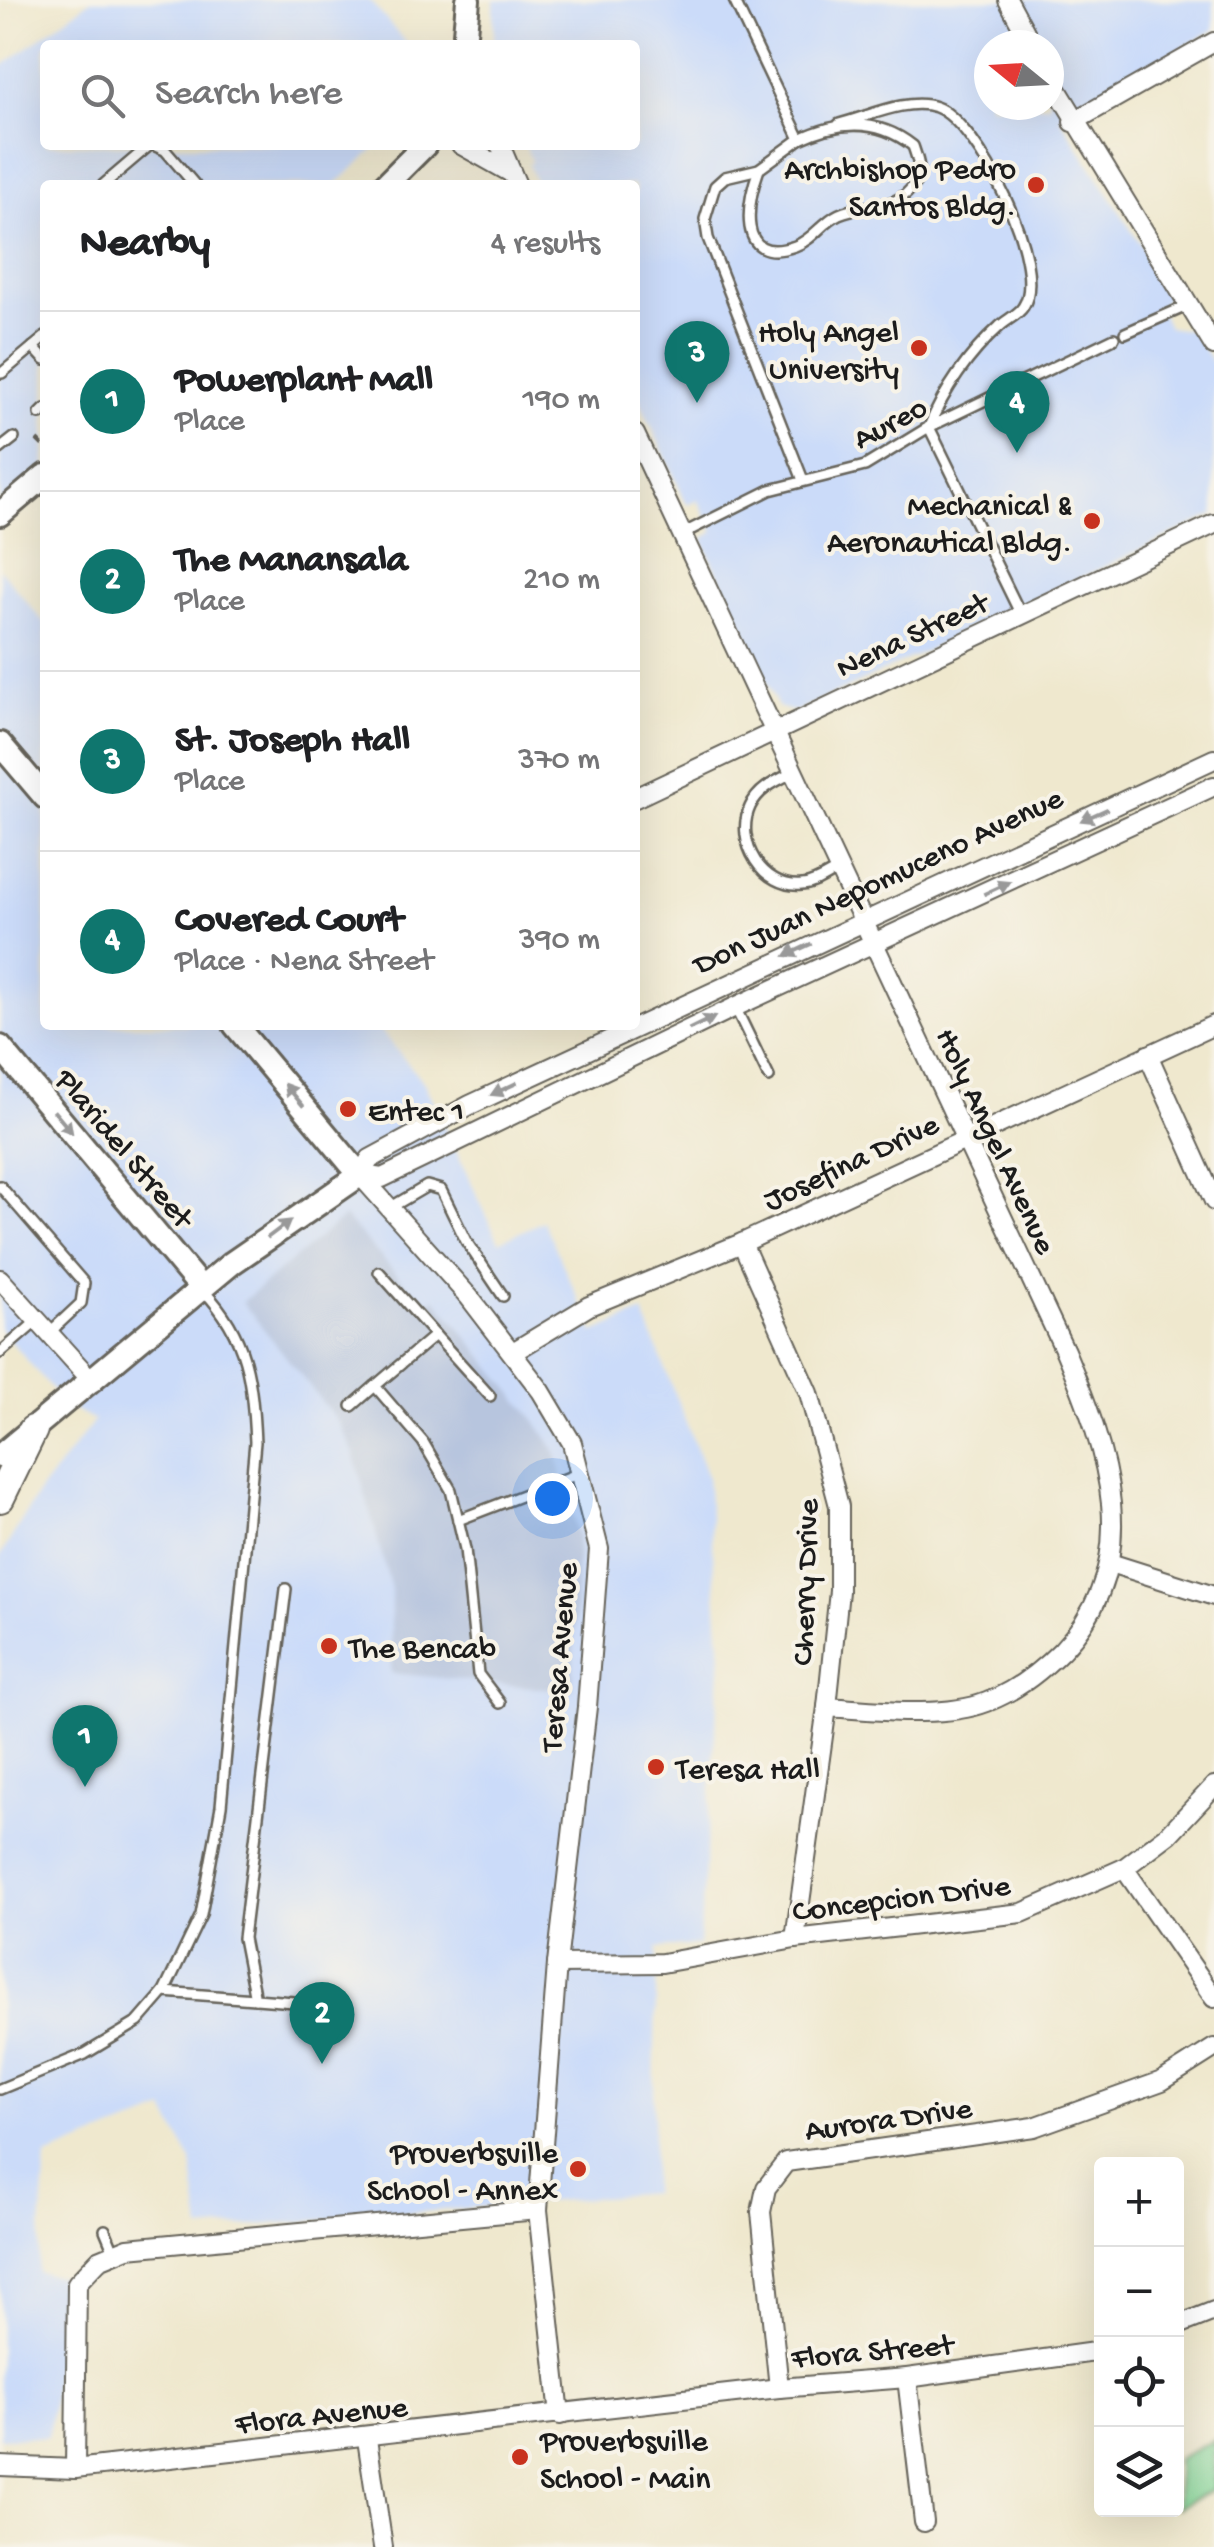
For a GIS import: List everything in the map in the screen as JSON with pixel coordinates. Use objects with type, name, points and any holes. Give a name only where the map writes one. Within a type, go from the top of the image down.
[{"type":"main road","points":[[0,1498],[33,1430]]},
{"type":"street","points":[[464,40],[468,0]]},
{"type":"street","points":[[1008,0],[1024,30]]},
{"type":"street","points":[[1074,122],[1214,42]]},
{"type":"street","points":[[1064,104],[1214,346]]},
{"type":"street","points":[[391,180],[420,150]]},
{"type":"street","points":[[469,150],[514,179]]},
{"type":"street","points":[[502,150],[514,179]]},
{"type":"street","name":"Holy Angel Avenue","points":[[640,445],[1093,1417],[1105,1455],[1111,1499],[1106,1585],[1080,1631],[1032,1679],[985,1704],[912,1712],[828,1707]]},
{"type":"street","points":[[0,514],[40,480]]},
{"type":"street","name":"Nena Street","points":[[640,796],[1214,524]]},
{"type":"street","points":[[4,758],[40,793]]},
{"type":"street","name":"Don Juan Nepomuceno Avenue","points":[[640,1025],[1214,759]]},
{"type":"street","name":"Don Juan Nepomuceno Avenue","points":[[360,1174],[382,1178],[736,1007],[1214,786]]},
{"type":"street","points":[[1126,801],[1137,823]]},
{"type":"street","name":"Josefina Drive","points":[[513,1352],[588,1306],[742,1242],[1214,1025]]},
{"type":"street","name":"Teresa Avenue","points":[[239,1030],[513,1352],[572,1444],[599,1549],[587,1707],[557,1964],[538,2210],[560,2416]]},
{"type":"street","name":"Don Juan Nepomuceno Avenue","points":[[0,1456],[202,1289],[303,1210],[360,1174],[370,1159],[629,1030]]},
{"type":"street","points":[[606,1041],[616,1066]]},
{"type":"street","name":"Plaridel Street","points":[[0,1047],[202,1289]]},
{"type":"street","points":[[1148,1055],[1214,1201]]},
{"type":"street","name":"Cherry Drive","points":[[742,1242],[809,1393],[837,1487],[839,1591],[828,1707],[795,1940]]},
{"type":"street","points":[[0,1278],[93,1382]]},
{"type":"street","points":[[1110,1563],[1214,1596]]},
{"type":"street","name":"Concepcion Drive","points":[[557,1964],[662,1963],[795,1940],[1022,1913],[1124,1868],[1169,1834],[1214,1786]]},
{"type":"street","points":[[1124,1868],[1214,1998]]},
{"type":"street","name":"Aurora Drive","points":[[780,2388],[761,2212],[766,2188],[786,2162],[1034,2127],[1162,2080],[1214,2048]]},
{"type":"street","points":[[75,2469],[77,2283],[98,2260],[128,2248],[538,2210]]},
{"type":"street","points":[[1184,2323],[1214,2312]]},
{"type":"street","name":"Flora Street","points":[[647,2404],[906,2378],[1094,2352]]},
{"type":"street","points":[[906,2378],[924,2522]]},
{"type":"street","name":"Flora Avenue","points":[[0,2466],[75,2469],[367,2439],[647,2404]]},
{"type":"street","points":[[367,2439],[382,2547]]},
{"type":"lane","points":[[734,0],[800,139]]},
{"type":"lane","points":[[803,480],[708,238],[705,219],[714,186],[725,177],[759,168],[800,139],[918,102],[958,120],[1007,203],[1022,241],[1028,293],[1023,308],[997,328],[957,376],[942,396],[930,427],[1021,615]]},
{"type":"lane","points":[[759,168],[746,212],[747,226],[769,248],[794,247],[841,213],[894,203],[916,182],[916,156],[901,136],[860,124],[839,124]]},
{"type":"lane","points":[[108,180],[146,150]]},
{"type":"lane","points":[[165,150],[191,180]]},
{"type":"lane","points":[[1126,333],[1189,305]]},
{"type":"lane","name":"Aureo","points":[[682,534],[739,503],[803,480],[864,466],[930,427],[1114,338]]},
{"type":"lane","points":[[2,373],[40,341]]},
{"type":"lane","points":[[33,347],[40,355]]},
{"type":"lane","points":[[0,449],[14,438]]},
{"type":"lane","points":[[792,772],[760,792],[750,808],[746,836],[756,863],[770,878],[798,886],[838,869]]},
{"type":"lane","points":[[736,1007],[769,1076]]},
{"type":"lane","points":[[0,1186],[84,1283],[81,1304],[0,1352]]},
{"type":"lane","points":[[392,1206],[428,1186],[441,1190],[466,1241],[503,1296]]},
{"type":"lane","points":[[379,1272],[490,1396]]},
{"type":"lane","points":[[0,2089],[86,2054],[138,2022],[164,1992],[202,1915],[221,1806],[255,1442],[252,1385],[234,1326],[202,1289]]},
{"type":"lane","points":[[352,1406],[435,1335]]},
{"type":"lane","points":[[376,1386],[423,1442],[451,1490],[478,1674],[500,1703]]},
{"type":"lane","points":[[458,1520],[580,1473]]},
{"type":"lane","points":[[256,1999],[243,1938],[286,1589]]},
{"type":"lane","points":[[164,1992],[294,2002]]},
{"type":"lane","points":[[105,2230],[115,2254]]},
{"type":"path","points":[[37,440],[40,443]]},
{"type":"shaded area","points":[[91,0],[369,0],[404,40],[40,40],[40,150],[374,150],[340,180],[40,180],[40,478],[0,514],[0,68]]},
{"type":"shaded area","name":"Holy Angel University","points":[[494,0],[1214,0],[1214,30],[1064,116],[1064,30],[974,30],[974,120],[1061,120],[1167,286],[1168,294],[1160,310],[1168,327],[1193,331],[1214,366],[1214,515],[796,712],[778,707],[702,539],[714,532],[698,500],[687,505],[640,401],[640,180],[535,180],[528,164],[532,162],[527,150],[640,150],[640,40],[494,40]]},
{"type":"shaded area","points":[[0,569],[40,618],[40,1030],[380,1030],[424,1083],[499,1242],[543,1221],[594,1333],[643,1312],[707,1476],[721,1658],[699,1945],[657,1948],[652,2193],[201,2230],[192,2162],[165,2110],[46,2157],[38,2272],[67,2278],[48,2437],[0,2438],[0,1557],[38,1493],[94,1421],[65,1404],[0,1329]]},
{"type":"shaded area","points":[[344,1217],[425,1305],[435,1298],[536,1421],[556,1452],[578,1536],[573,1691],[391,1673],[391,1589],[354,1453],[339,1423],[242,1302]]},
{"type":"green space","points":[[1214,2440],[1214,2489],[1184,2504],[1184,2455]]},
{"type":"place","name":"Archbishop Pedro Santos Bldg.","points":[[1036,185]]},
{"type":"place","name":"Holy Angel University","points":[[919,348]]},
{"type":"place","name":"St. Joseph Hall","points":[[697,403]]},
{"type":"place","name":"Covered Court","points":[[1017,453]]},
{"type":"place","name":"Mechanical & Aeronautical Bldg.","points":[[1092,521]]},
{"type":"place","name":"Entec 1","points":[[348,1109]]},
{"type":"place","name":"The Bencab","points":[[329,1646]]},
{"type":"place","name":"Teresa Hall","points":[[656,1767]]},
{"type":"place","name":"Powerplant Mall","points":[[85,1787]]},
{"type":"place","name":"The Manansala","points":[[322,2064]]},
{"type":"place","name":"Proverbsville School - Annex","points":[[578,2169]]},
{"type":"place","name":"Proverbsville School - Main","points":[[520,2457]]}]
